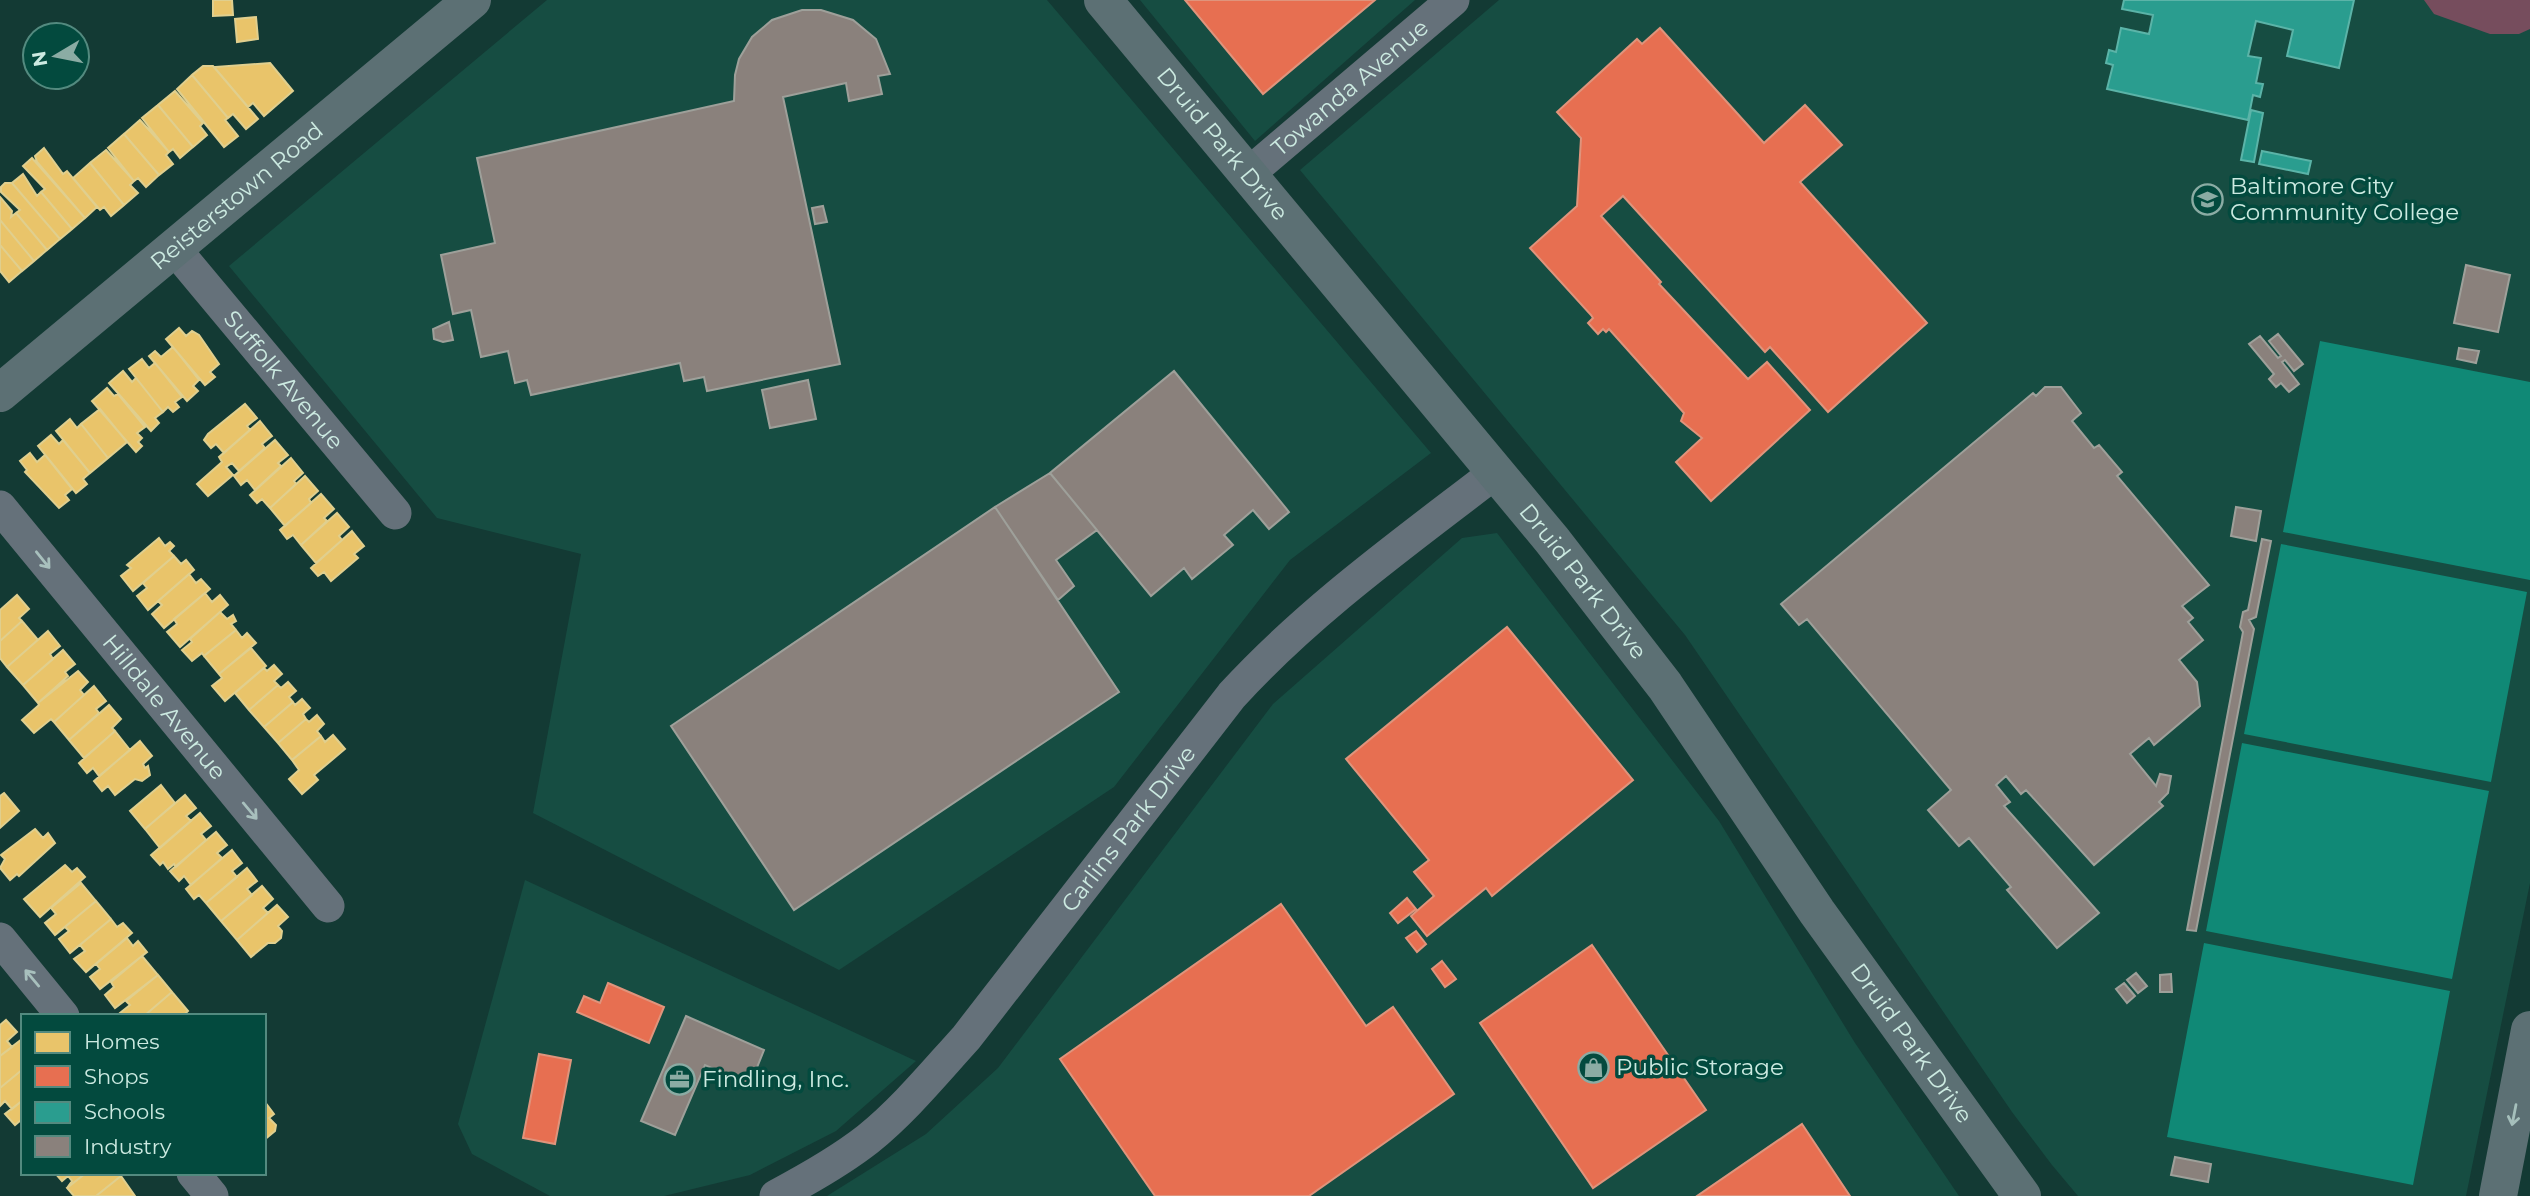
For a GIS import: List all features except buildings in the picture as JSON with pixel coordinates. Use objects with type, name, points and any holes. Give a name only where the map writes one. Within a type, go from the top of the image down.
[{"type":"main road","name":"Reisterstown Road","points":[[0,393],[472,0]]},
{"type":"main road","name":"Druid Park Drive","points":[[1103,0],[1496,472],[1664,686],[1833,935],[2022,1196]]},
{"type":"main road","points":[[2498,1196],[2530,1030]]},
{"type":"street","name":"Towanda Avenue","points":[[1247,175],[1453,0]]},
{"type":"street","name":"Suffolk Avenue","points":[[173,247],[395,513]]},
{"type":"street","name":"Carlins Park Drive","points":[[776,1196],[818,1173],[869,1138],[920,1089],[966,1038],[1232,695],[1273,650],[1328,601],[1496,472]]},
{"type":"street","name":"Hilldale Avenue","points":[[0,508],[328,906]]},
{"type":"street","points":[[0,939],[61,1014]]},
{"type":"shaded area","points":[[547,0],[1047,0],[1431,453],[1290,560],[1114,787],[839,970],[533,813],[581,554],[437,518],[229,266]]},
{"type":"shaded area","points":[[1140,0],[1415,0],[1255,141]]},
{"type":"shaded area","points":[[1499,0],[2530,0],[2530,883],[2466,1196],[2078,1196],[2052,1165],[2012,1112],[1685,635],[1300,170]]},
{"type":"shaded area","points":[[2424,0],[2530,0],[2530,29],[2519,34],[2490,34],[2434,14]]},
{"type":"shaded area","points":[[2320,341],[2530,382],[2530,580],[2283,532]]},
{"type":"shaded area","points":[[1497,533],[1719,821],[1855,1043],[1959,1196],[827,1196],[926,1134],[998,1068],[1273,704],[1462,538]]},
{"type":"shaded area","points":[[2281,544],[2527,592],[2491,782],[2244,734]]},
{"type":"shaded area","points":[[2242,743],[2489,791],[2452,979],[2206,931]]},
{"type":"shaded area","points":[[525,880],[916,1061],[836,1131],[750,1175],[664,1196],[550,1196],[472,1154],[458,1124]]},
{"type":"shaded area","points":[[2204,943],[2450,991],[2413,1185],[2167,1137]]},
{"type":"place","name":"Baltimore City Community College","points":[[2207,199]]},
{"type":"place","name":"Public Storage","points":[[1593,1067]]},
{"type":"place","name":"Findling, Inc.","points":[[679,1079]]}]
